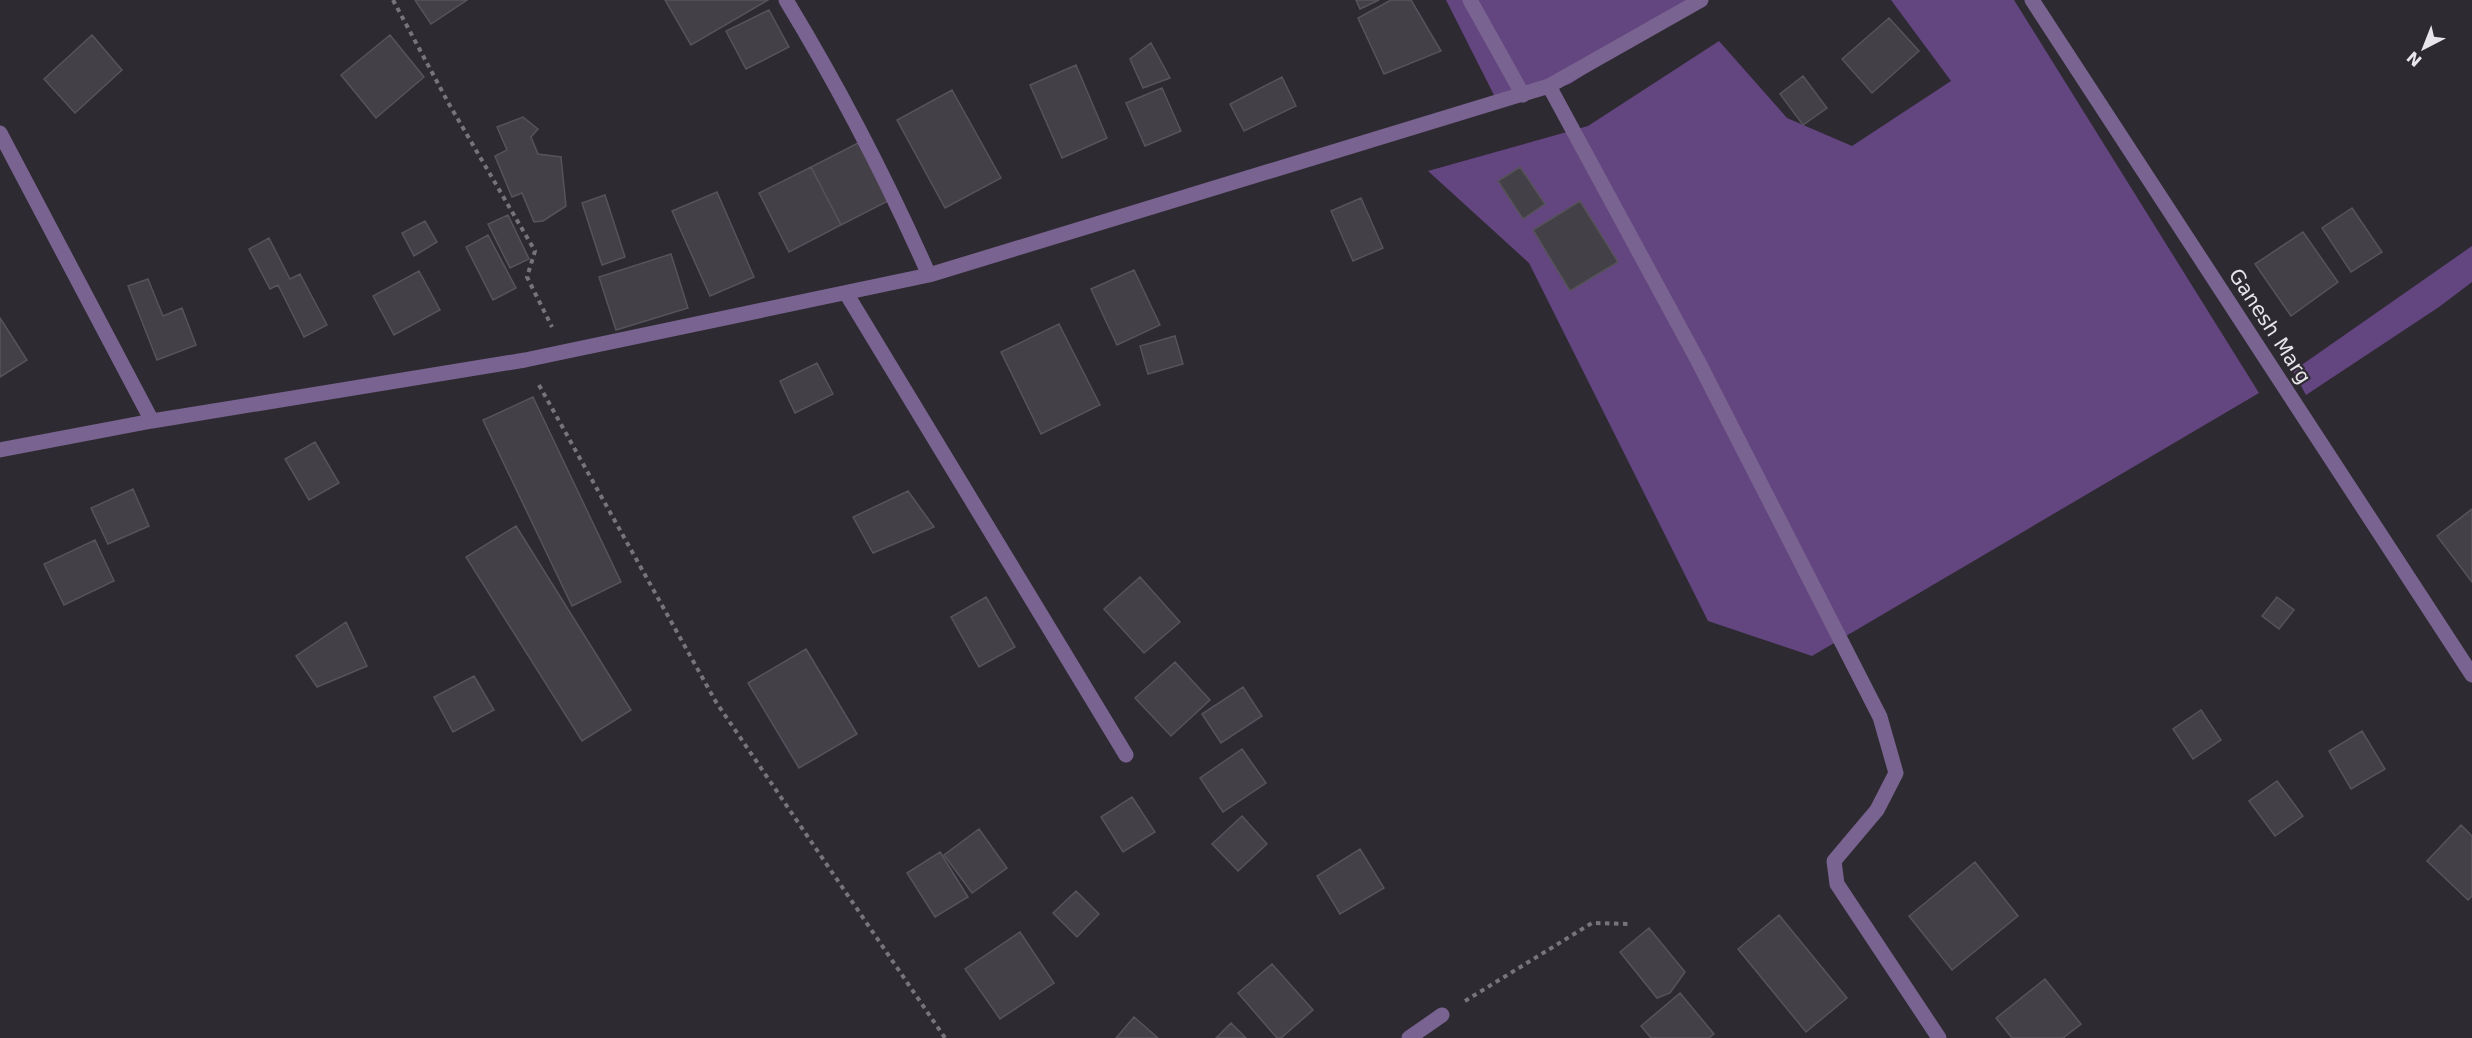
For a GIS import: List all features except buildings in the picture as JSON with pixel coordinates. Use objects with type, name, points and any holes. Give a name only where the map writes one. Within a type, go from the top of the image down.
[{"type":"street","points":[[786,0],[831,75],[899,207],[929,275]]},
{"type":"street","points":[[1470,0],[1522,95]]},
{"type":"street","points":[[0,450],[152,421],[525,360],[929,275],[1549,86],[1701,0]]},
{"type":"street","name":"Ganesh Marg","points":[[2032,0],[2472,675]]},
{"type":"street","points":[[1549,86],[1698,361],[1880,717],[1896,773],[1877,810],[1834,861],[1837,884],[1939,1038]]},
{"type":"street","points":[[0,134],[152,421]]},
{"type":"street","points":[[846,293],[1126,755]]},
{"type":"street","points":[[1409,1038],[1442,1015]]},
{"type":"path","points":[[393,0],[449,104],[535,251],[527,277],[564,351]]},
{"type":"path","points":[[525,360],[716,702],[945,1038]]},
{"type":"path","points":[[1442,1015],[1592,922],[1631,924]]},
{"type":"shaded area","points":[[1446,0],[1698,0],[1570,84],[1498,103]]},
{"type":"shaded area","points":[[1891,0],[2014,0],[2259,393],[1812,656],[1708,621],[1529,263],[1428,171],[1588,126],[1719,41],[1787,118],[1852,146],[1951,81]]},
{"type":"shaded area","points":[[2472,246],[2472,282],[2439,307],[2306,395],[2293,371]]}]
